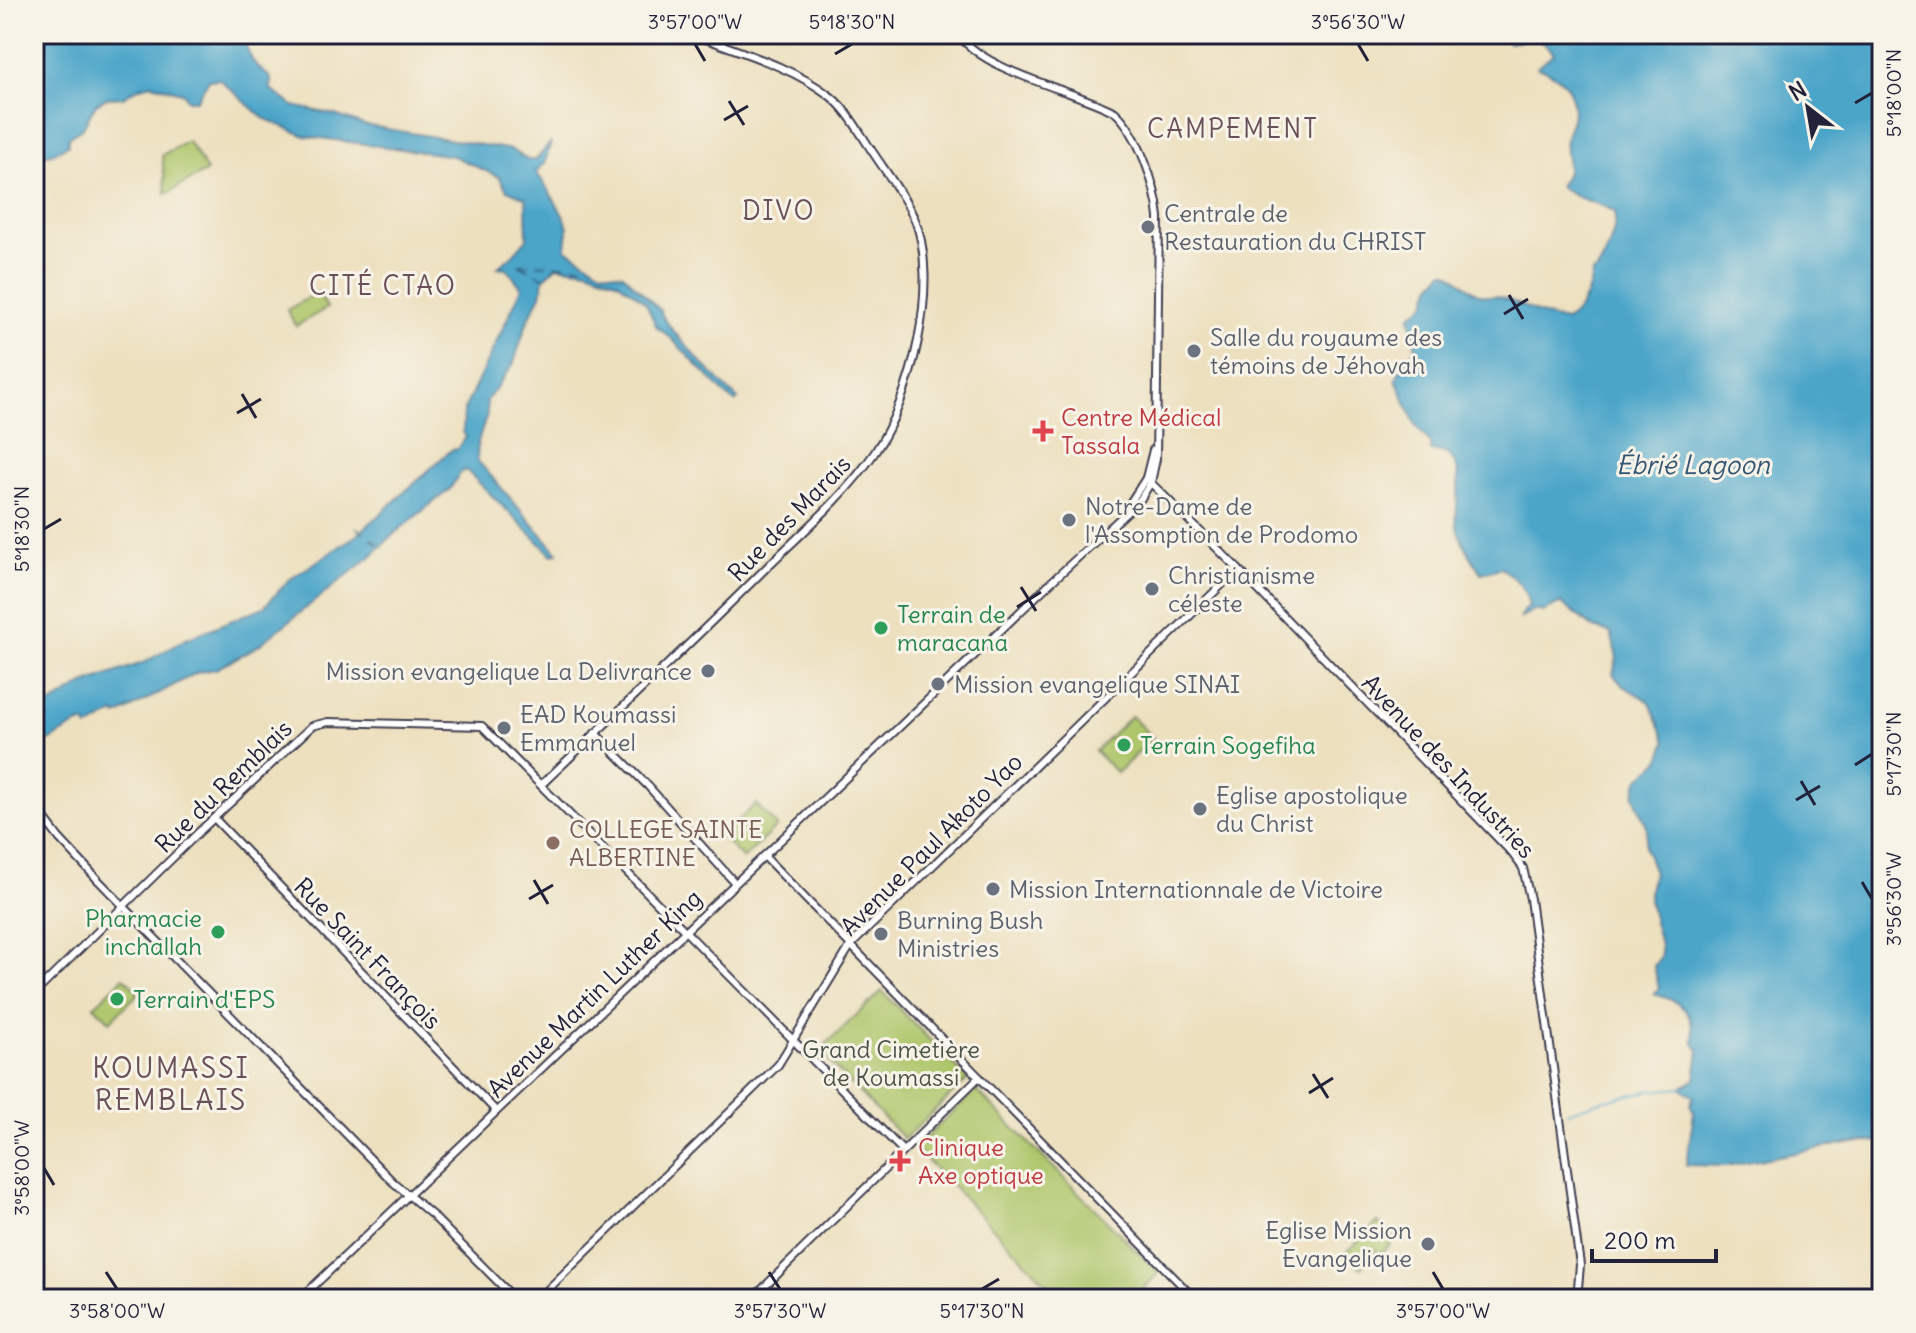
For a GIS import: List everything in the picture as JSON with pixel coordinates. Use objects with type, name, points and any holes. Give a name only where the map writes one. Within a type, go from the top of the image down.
[{"type":"street","name":"Rue des Marais","points":[[542,784],[848,486],[875,452],[902,402],[919,335],[925,267],[915,221],[846,112],[833,98],[802,78],[693,34]]},
{"type":"street","name":"Avenue Martin Luther King","points":[[300,1299],[1123,514],[1148,480],[1155,441],[1159,217],[1154,188],[1129,127],[1115,112],[1103,106],[983,57],[958,34]]},
{"type":"street","name":"Avenue des Industries","points":[[1148,480],[1238,569],[1523,868],[1530,899],[1580,1265],[1578,1288],[1571,1299]]},
{"type":"street","name":"Avenue Paul Akoto Yao","points":[[538,1299],[778,1065],[851,945],[1238,569]]},
{"type":"street","name":"Rue du Remblais","points":[[34,994],[315,724],[435,723],[486,727],[542,784]]},
{"type":"street","points":[[595,733],[648,786],[735,883]]},
{"type":"street","points":[[542,784],[903,1151]]},
{"type":"street","points":[[34,805],[59,838],[125,906],[407,1195],[475,1257],[515,1299]]},
{"type":"street","name":"Rue Saint François","points":[[214,818],[496,1111]]},
{"type":"street","points":[[764,856],[1195,1299]]},
{"type":"street","points":[[752,1299],[979,1077]]},
{"type":"green space","points":[[188,141],[207,171],[166,194],[162,155]]},
{"type":"green space","points":[[318,292],[327,308],[296,326],[287,310]]},
{"type":"green space","name":"Terrain Sogefiha","points":[[1131,716],[1153,738],[1117,773],[1095,751]]},
{"type":"green space","points":[[756,804],[777,826],[743,859],[721,836]]},
{"type":"green space","name":"Terrain d'EPS","points":[[124,977],[139,993],[110,1021],[94,1006]]},
{"type":"green space","name":"Grand Cimetière de Koumassi","points":[[882,991],[968,1079],[904,1139],[819,1051]]},
{"type":"green space","name":"Grand Cimetière de Koumassi","points":[[976,1090],[1159,1273],[1132,1299],[1062,1299],[915,1148]]},
{"type":"green space","points":[[1378,1222],[1395,1239],[1381,1254],[1376,1250],[1361,1268],[1346,1253]]},
{"type":"water","points":[[34,34],[232,34],[243,41],[256,65],[271,78],[271,90],[294,106],[364,125],[512,150],[528,160],[536,160],[551,142],[545,163],[536,172],[567,224],[566,249],[602,271],[623,274],[660,310],[682,341],[738,399],[735,402],[727,396],[656,326],[646,303],[634,293],[617,281],[588,270],[556,266],[544,279],[541,295],[528,320],[513,365],[487,400],[477,460],[558,553],[552,555],[466,470],[460,473],[450,489],[370,557],[258,646],[216,669],[198,672],[117,716],[115,713],[88,728],[85,723],[76,725],[34,750],[34,715],[84,684],[145,662],[186,639],[264,607],[289,580],[357,535],[451,450],[457,449],[466,437],[463,432],[464,410],[522,288],[506,268],[498,267],[527,239],[526,198],[507,190],[499,177],[453,156],[305,136],[263,118],[219,79],[209,80],[196,100],[188,100],[182,92],[152,84],[123,97],[107,98],[96,104],[83,127],[68,138],[68,145],[53,153],[34,155]]},
{"type":"water","name":"Ébrié Lagoon","points":[[1511,34],[1882,34],[1882,1141],[1848,1143],[1726,1166],[1686,1165],[1694,1112],[1690,1104],[1694,1096],[1681,1088],[1695,1079],[1699,1050],[1686,1011],[1675,1002],[1654,994],[1659,988],[1654,966],[1661,956],[1649,895],[1654,873],[1645,848],[1647,827],[1634,796],[1638,780],[1660,760],[1666,742],[1650,702],[1622,685],[1613,674],[1617,658],[1611,633],[1594,628],[1561,603],[1544,612],[1534,610],[1521,618],[1523,611],[1529,607],[1526,595],[1515,580],[1501,568],[1481,573],[1457,527],[1457,468],[1444,453],[1430,451],[1430,442],[1416,426],[1396,379],[1404,361],[1416,349],[1410,316],[1426,303],[1431,286],[1444,271],[1481,295],[1500,297],[1566,321],[1584,300],[1592,273],[1600,266],[1610,243],[1615,212],[1559,186],[1567,168],[1565,146],[1572,119],[1572,100],[1561,80],[1537,67],[1554,53],[1538,39],[1508,43]]},
{"type":"waterway","points":[[1567,1112],[1648,1091],[1682,1088]]},
{"type":"ferry route","points":[[519,264],[593,266]]},
{"type":"ferry route","points":[[520,265],[547,279]]},
{"type":"ferry route","points":[[356,527],[385,549]]},
{"type":"place","name":"Centrale de Restauration du CHRIST","points":[[1148,227]]},
{"type":"place","name":"Salle du royaume des témoins de Jéhovah","points":[[1194,351]]},
{"type":"place","name":"Centre Médical Tassala","points":[[1043,431]]},
{"type":"place","name":"Notre-Dame de l'Assomption de Prodomo","points":[[1069,520]]},
{"type":"place","name":"Christianisme céleste","points":[[1152,589]]},
{"type":"place","name":"Terrain de maracana","points":[[881,628]]},
{"type":"place","name":"Mission evangelique La Delivrance","points":[[708,671]]},
{"type":"place","name":"Mission evangelique SINAI","points":[[938,684]]},
{"type":"place","name":"EAD Koumassi Emmanuel","points":[[504,728]]},
{"type":"place","name":"Terrain Sogefiha","points":[[1124,745]]},
{"type":"place","name":"Eglise apostolique du Christ","points":[[1200,809]]},
{"type":"place","name":"COLLEGE SAINTE ALBERTINE","points":[[553,843]]},
{"type":"place","name":"Mission Internationnale de Victoire","points":[[993,889]]},
{"type":"place","name":"Pharmacie inchallah","points":[[218,932]]},
{"type":"place","name":"Burning Bush Ministries","points":[[881,934]]},
{"type":"place","name":"Terrain d'EPS","points":[[117,999]]},
{"type":"place","name":"Clinique Axe optique","points":[[900,1161]]},
{"type":"place","name":"Eglise Mission Evangelique","points":[[1428,1244]]},
{"type":"district","name":"CAMPEMENT","points":[[1233,128]]},
{"type":"district","name":"DIVO","points":[[779,210]]},
{"type":"district","name":"CITÉ CTAO","points":[[383,285]]},
{"type":"district","name":"KOUMASSI REMBLAIS","points":[[171,1084]]}]
